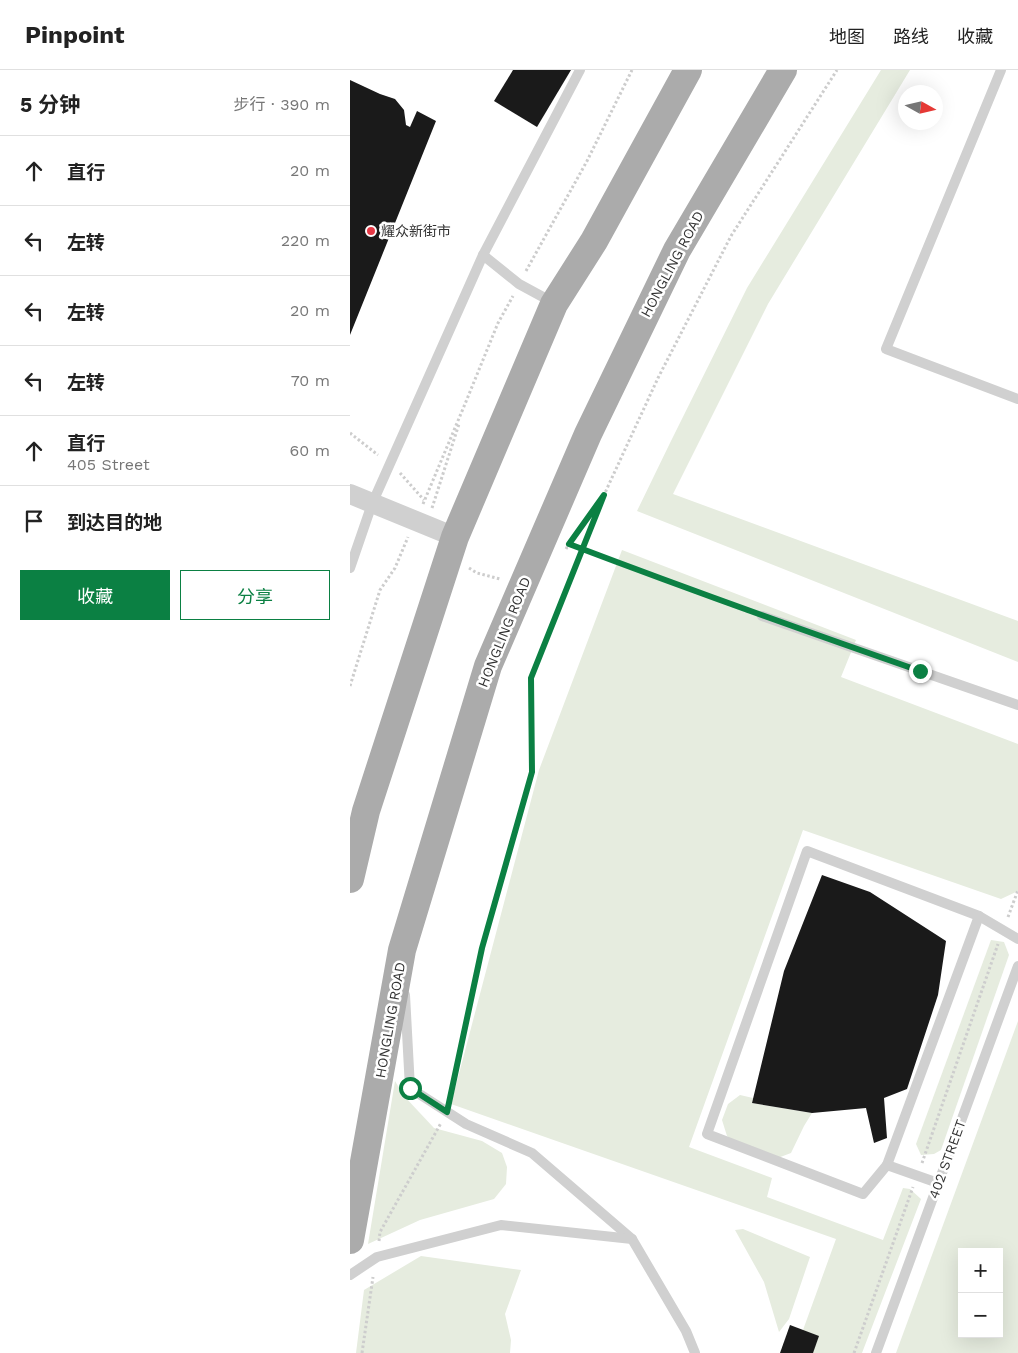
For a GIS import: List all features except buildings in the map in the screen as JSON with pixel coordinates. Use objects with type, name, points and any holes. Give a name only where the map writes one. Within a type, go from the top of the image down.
[{"type":"main road","points":[[350,879],[366,811],[454,537],[554,304],[594,241],[688,70]]},
{"type":"main road","name":"HONGLING ROAD","points":[[350,1240],[402,950],[488,666],[580,452],[677,250],[783,70]]},
{"type":"street","points":[[350,494],[372,504],[425,518],[454,537]]},
{"type":"lane","points":[[350,568],[372,504],[483,255],[580,70]]},
{"type":"lane","points":[[1001,70],[886,349],[1018,399]]},
{"type":"lane","points":[[483,255],[519,284],[554,304]]},
{"type":"lane","points":[[762,616],[1018,705]]},
{"type":"lane","points":[[979,916],[887,1165],[863,1194],[707,1134],[807,850],[979,916],[1018,939]]},
{"type":"lane","points":[[402,950],[410,1088],[466,1124],[532,1153],[632,1240],[686,1331],[695,1353]]},
{"type":"lane","name":"402 STREET","points":[[876,1353],[1018,966]]},
{"type":"lane","points":[[887,1165],[938,1183]]},
{"type":"lane","points":[[350,1275],[377,1257],[501,1225],[632,1240]]},
{"type":"path","points":[[425,518],[465,404],[498,323],[587,161],[632,70]]},
{"type":"path","points":[[362,1353],[380,1232],[447,1112],[482,948],[532,772],[531,678],[604,495],[658,378],[731,236],[837,70]]},
{"type":"path","points":[[350,686],[380,590],[432,508],[465,404]]},
{"type":"path","points":[[350,433],[378,456]]},
{"type":"path","points":[[400,472],[432,508]]},
{"type":"path","points":[[565,550],[604,495]]},
{"type":"path","points":[[569,544],[762,616]]},
{"type":"path","points":[[462,563],[477,573],[508,580]]},
{"type":"path","points":[[854,1353],[1018,890]]},
{"type":"shaded area","points":[[881,70],[910,70],[901,85],[898,85],[898,90],[768,304],[673,494],[1018,621],[1018,662],[637,511],[747,288]]},
{"type":"shaded area","points":[[622,550],[856,640],[841,677],[1018,744],[1018,891],[1001,899],[803,830],[689,1147],[772,1178],[767,1197],[883,1240],[903,1188],[910,1189],[921,1199],[862,1353],[813,1353],[803,1330],[836,1239],[451,1104],[539,770]]},
{"type":"shaded area","points":[[991,940],[1004,942],[1009,955],[941,1150],[934,1154],[921,1155],[916,1144]]},
{"type":"shaded area","points":[[1018,1021],[1018,1353],[896,1353]]},
{"type":"shaded area","points":[[395,1081],[404,1096],[434,1128],[482,1141],[502,1153],[507,1167],[506,1184],[494,1199],[420,1220],[368,1244]]},
{"type":"shaded area","points":[[740,1095],[753,1098],[752,1103],[812,1113],[791,1153],[775,1159],[739,1148],[727,1136],[722,1120],[728,1104]]},
{"type":"shaded area","points":[[743,1229],[810,1257],[789,1319],[779,1332],[764,1282],[735,1230]]},
{"type":"shaded area","points":[[421,1256],[521,1270],[505,1314],[511,1340],[510,1353],[356,1353],[364,1290]]},
{"type":"place","name":"耀众新街市","points":[[371,231]]},
{"type":"route","points":[[410,1088],[447,1112],[482,948],[532,772],[531,678],[604,495],[569,544],[673,584],[920,671]]}]
